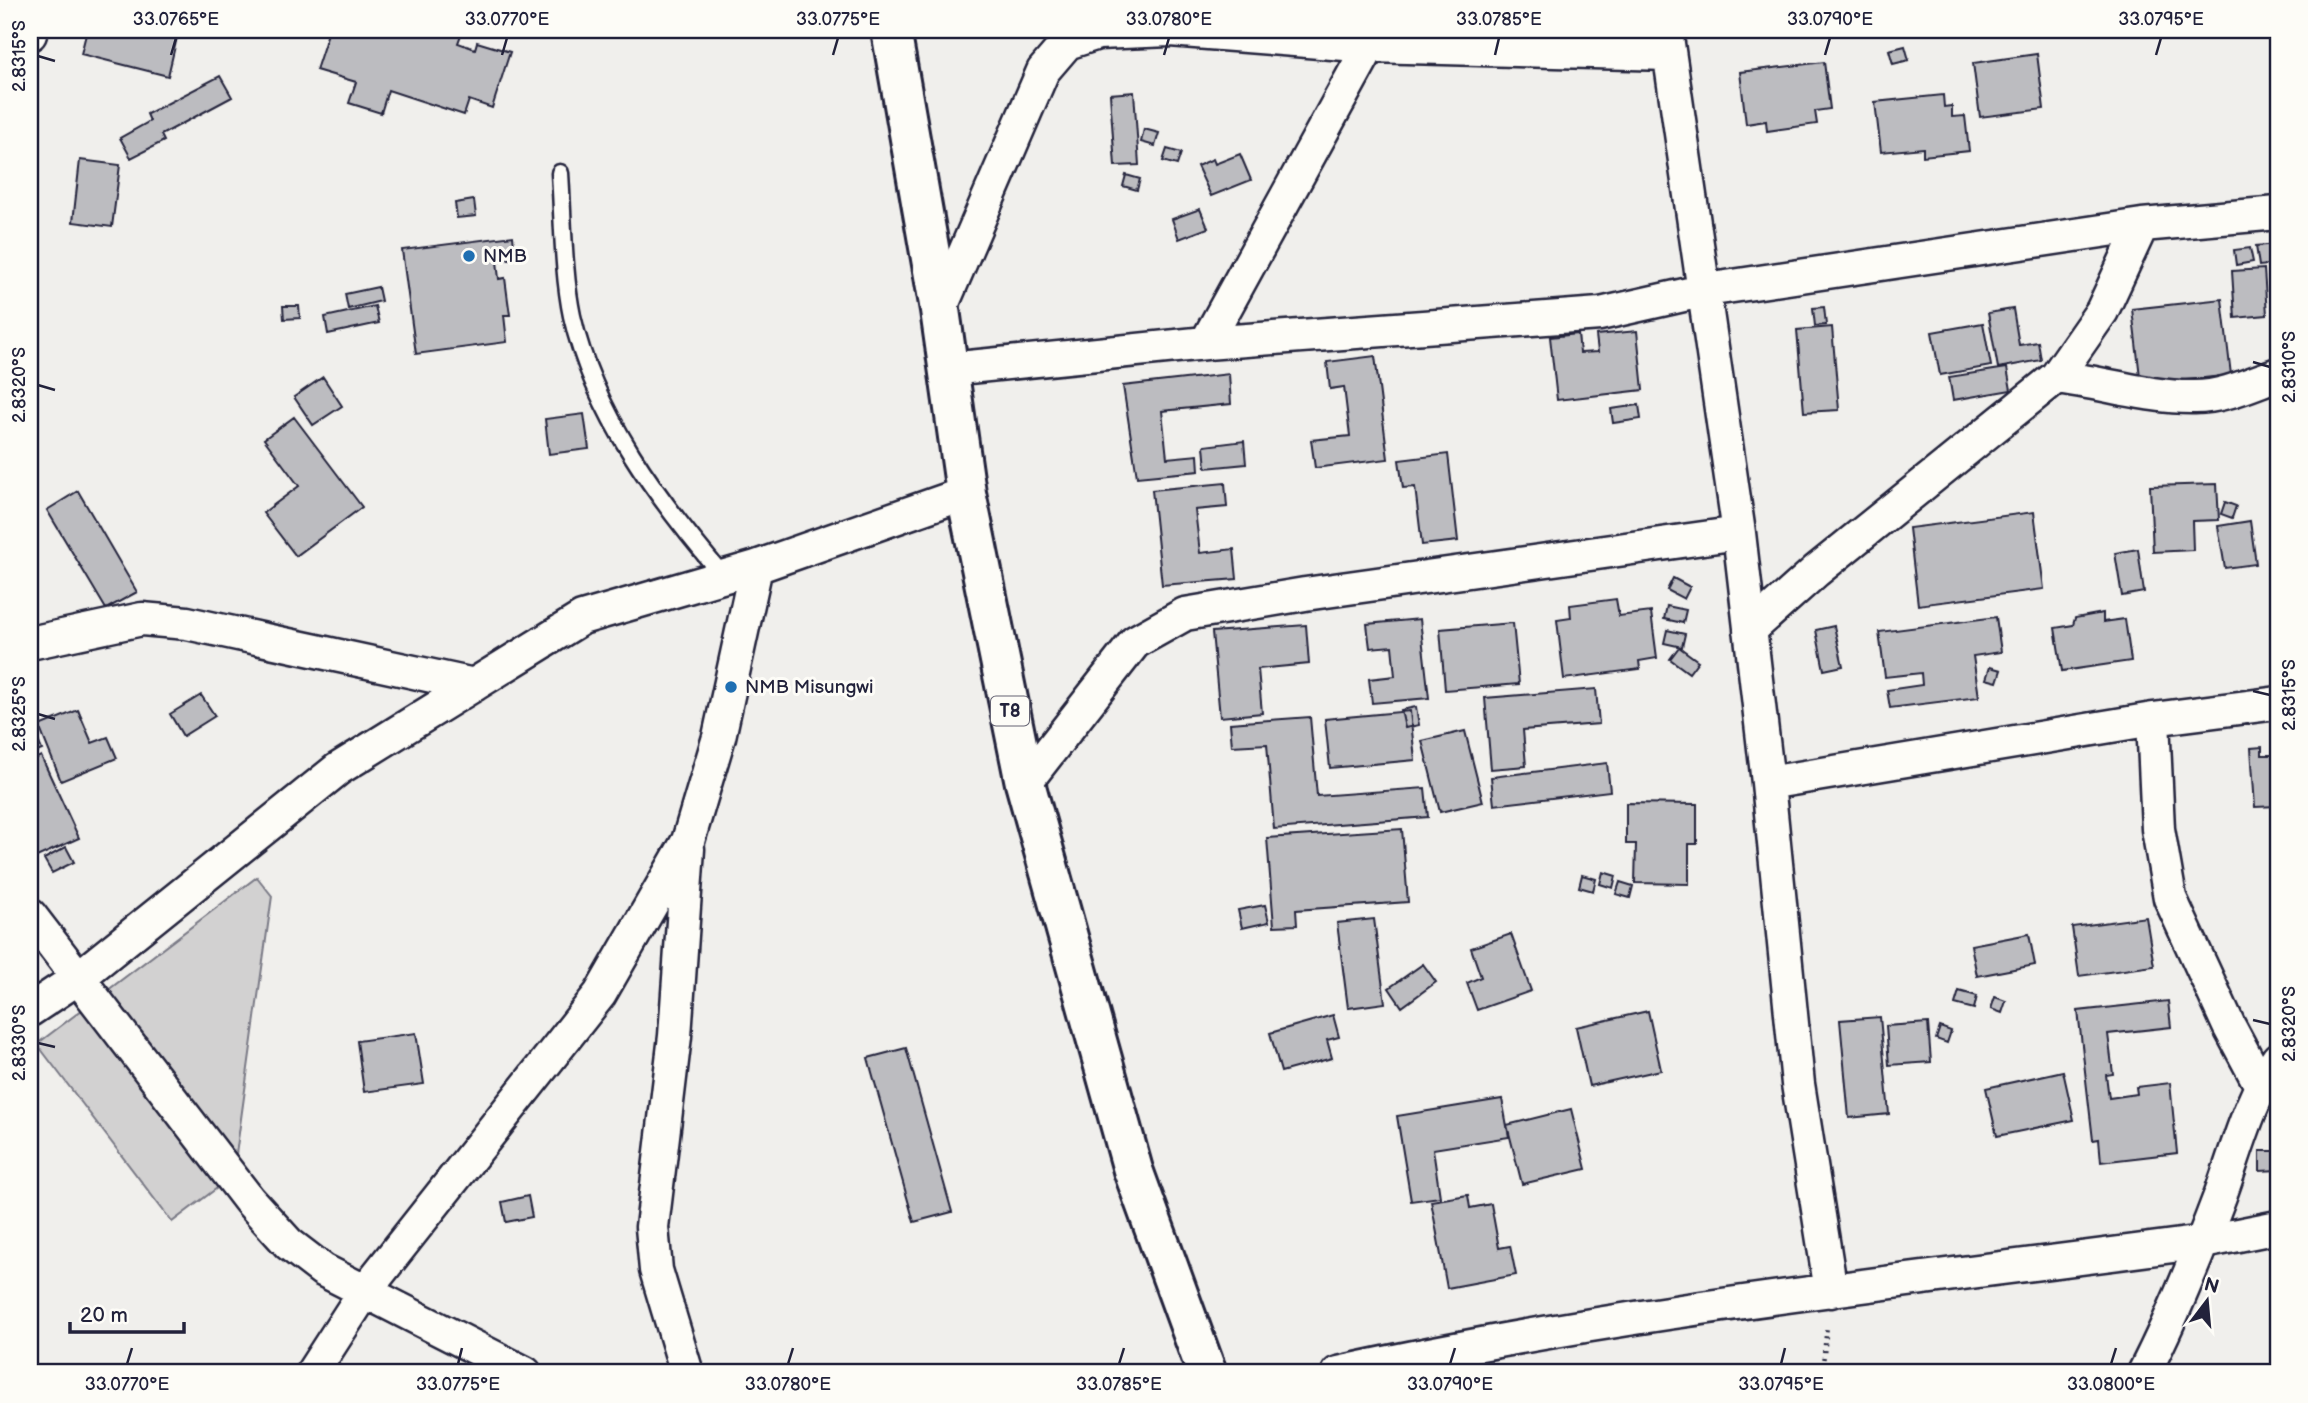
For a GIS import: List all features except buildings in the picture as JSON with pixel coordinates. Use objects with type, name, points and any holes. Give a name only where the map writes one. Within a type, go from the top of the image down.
[{"type":"highway","name":"T8","points":[[891,30],[940,310],[966,494],[1025,783],[1133,1170],[1207,1373]]},
{"type":"street","points":[[940,310],[1043,71],[1067,43],[1098,33],[1170,30],[1374,38],[1667,42],[1706,290],[1739,533],[1768,783],[1798,1084],[1831,1291]]},
{"type":"street","points":[[1206,343],[1374,38]]},
{"type":"street","points":[[949,369],[1206,343],[1600,314],[1706,290],[2142,225],[2278,213]]},
{"type":"street","points":[[1750,630],[1816,571],[2056,377],[2102,311],[2142,225]]},
{"type":"street","points":[[2056,377],[2163,395],[2196,397],[2220,394],[2278,374]]},
{"type":"street","points":[[30,1010],[78,978],[338,769],[582,618],[756,567],[966,494]]},
{"type":"street","points":[[1025,783],[1135,642],[1185,614],[1305,594],[1739,533]]},
{"type":"street","points":[[687,1373],[656,1270],[652,1227],[675,1036],[688,841],[719,737],[756,567]]},
{"type":"street","points":[[30,643],[142,619],[187,623],[474,685]]},
{"type":"street","points":[[1768,783],[2153,719],[2278,703]]},
{"type":"street","points":[[2153,719],[2158,829],[2170,898],[2229,1026],[2260,1084]]},
{"type":"street","points":[[312,1373],[365,1292],[600,994],[688,841]]},
{"type":"street","points":[[30,915],[249,1200],[289,1244],[323,1270],[525,1373]]},
{"type":"street","points":[[2144,1373],[2171,1321],[2203,1242],[2260,1084],[2278,1059]]},
{"type":"street","points":[[1338,1373],[1409,1357],[1616,1322],[2203,1242],[2278,1227]]},
{"type":"lane","points":[[560,173],[571,314],[591,381],[627,445],[681,526],[723,576]]},
{"type":"path","points":[[1822,1373],[1831,1291]]},
{"type":"shaded area","points":[[257,877],[272,896],[233,1176],[172,1222],[37,1044]]},
{"type":"place","name":"NMB","points":[[469,256]]},
{"type":"place","name":"NMB Misungwi","points":[[731,687]]}]
